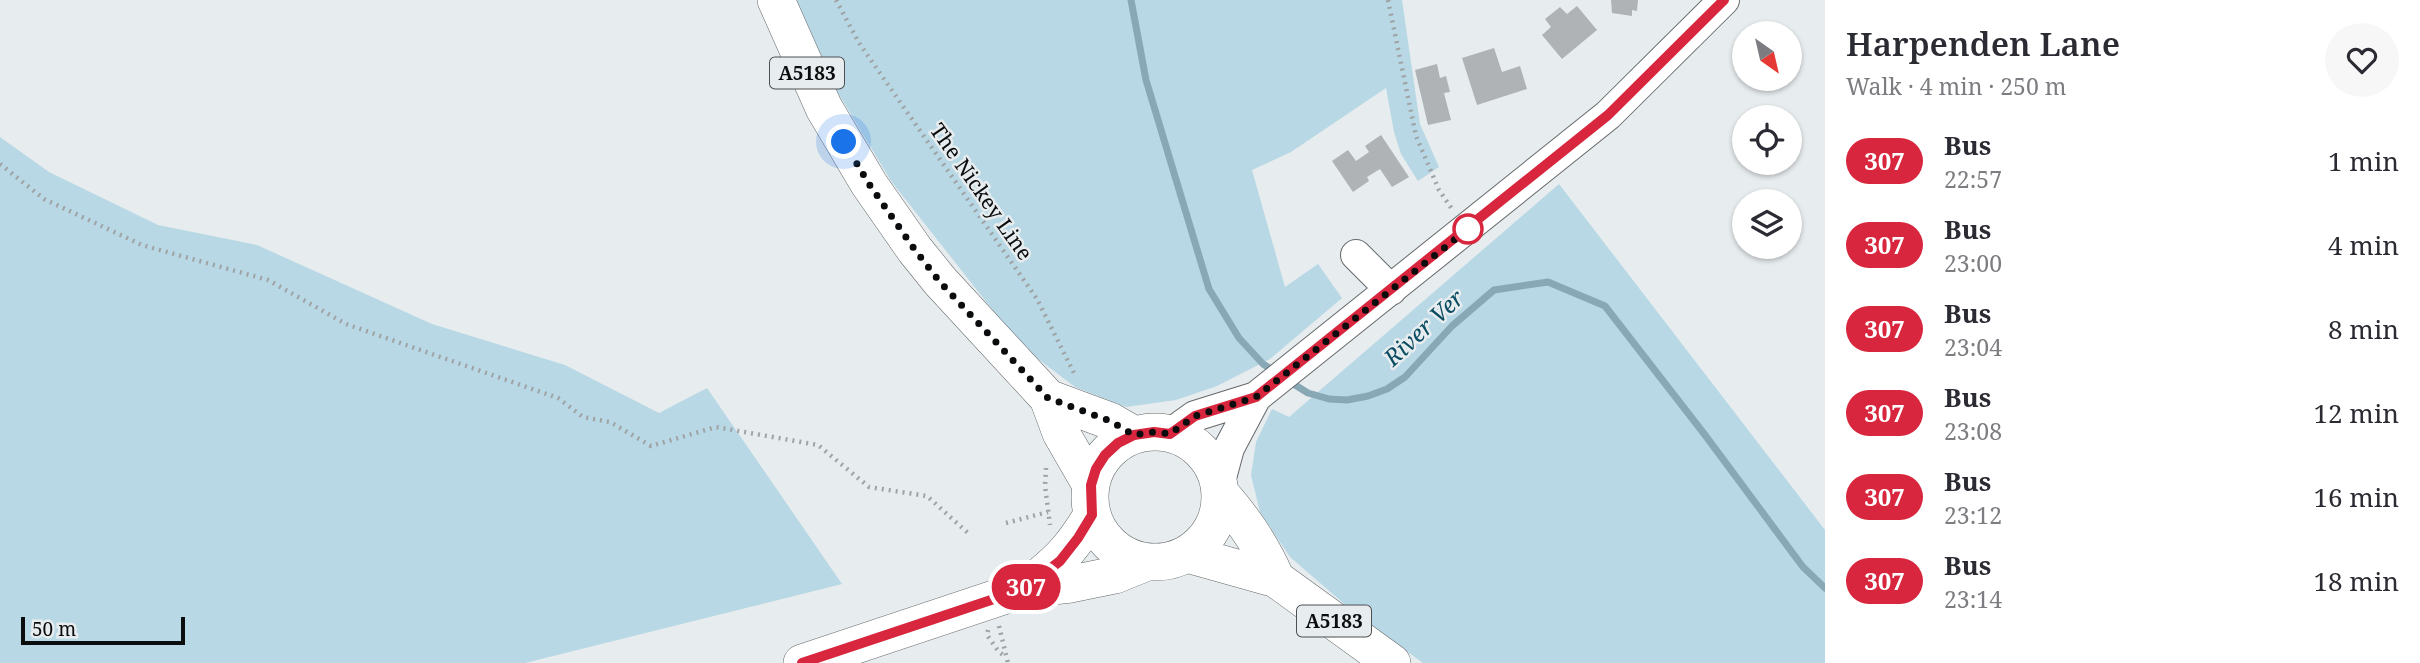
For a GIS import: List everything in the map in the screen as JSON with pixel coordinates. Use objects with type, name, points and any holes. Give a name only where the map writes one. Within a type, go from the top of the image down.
[{"type":"main road","name":"A5183","points":[[776,0],[824,108],[869,184],[940,282],[1063,389],[1134,435]]},
{"type":"main road","name":"A5183","points":[[1063,389],[1061,433],[1091,500]]},
{"type":"main road","points":[[1024,589],[1060,561],[1073,546],[1091,500],[1096,469],[1105,455],[1118,443],[1134,435],[1154,432],[1185,439],[1198,447],[1210,461],[1220,489],[1218,515],[1209,535],[1187,554],[1173,560],[1147,562],[1130,558],[1114,549],[1098,529],[1091,500]]},
{"type":"main road","name":"A5183","points":[[1220,489],[1265,553],[1276,579]]},
{"type":"main road","name":"A5183","points":[[1187,554],[1276,579],[1392,663]]},
{"type":"main road","points":[[802,663],[989,603],[1024,589],[1071,584],[1115,575],[1147,562]]},
{"type":"street","points":[[1220,489],[1229,448],[1266,390],[1608,115],[1724,0]]},
{"type":"street","points":[[1356,255],[1391,290]]},
{"type":"street","points":[[1170,434],[1195,416],[1266,390]]},
{"type":"path","name":"The Nickey Line","points":[[836,0],[859,43],[1037,299],[1063,389]]},
{"type":"path","points":[[1388,0],[1416,136],[1439,190],[1467,230]]},
{"type":"path","points":[[0,164],[44,199],[142,245],[268,280],[346,324],[558,398],[583,417],[610,422],[651,446],[716,426],[818,445],[869,487],[927,496],[969,534]]},
{"type":"path","points":[[1006,523],[1048,512]]},
{"type":"path","points":[[989,603],[987,635],[1006,657]]},
{"type":"path","points":[[1002,634],[1008,663]]},
{"type":"shaded area","points":[[796,0],[1402,0],[1420,124],[1439,167],[1418,181],[1401,154],[1386,88],[1291,152],[1252,170],[1285,287],[1318,264],[1342,298],[1270,359],[1217,386],[1176,400],[1126,407],[1075,387],[1021,346],[891,181],[814,53]]},
{"type":"shaded area","points":[[0,137],[49,172],[158,225],[257,245],[432,324],[565,365],[659,413],[707,388],[842,584],[525,663],[0,663]]},
{"type":"shaded area","points":[[1559,184],[1825,530],[1825,663],[1423,663],[1357,615],[1290,557],[1260,512],[1251,475],[1256,442],[1272,409],[1289,417]]},
{"type":"building","points":[[1611,0],[1638,0],[1637,11],[1632,10],[1632,16],[1612,13]]},
{"type":"building","points":[[1577,6],[1597,30],[1562,59],[1542,35],[1551,27],[1545,19],[1560,7],[1567,14]]},
{"type":"building","points":[[1494,48],[1502,72],[1520,66],[1527,89],[1477,105],[1462,58]]},
{"type":"building","points":[[1437,64],[1440,78],[1446,76],[1450,92],[1444,93],[1451,120],[1428,125],[1415,70]]},
{"type":"building","points":[[1381,135],[1409,177],[1392,187],[1380,169],[1367,177],[1369,181],[1353,192],[1332,161],[1348,150],[1356,161],[1369,152],[1365,146]]},
{"type":"waterway","name":"River Ver","points":[[1131,0],[1146,80],[1209,289],[1239,338],[1263,364],[1274,371]]},
{"type":"waterway","name":"River Ver","points":[[1287,380],[1308,393],[1329,399],[1347,400],[1387,389],[1405,377],[1452,326],[1494,290],[1548,282],[1605,306],[1803,567],[1825,588]]},
{"type":"bus line","name":"307","points":[[802,663],[1024,589],[1060,561],[1073,546],[1092,515],[1091,485],[1096,469],[1105,455],[1118,443],[1134,435],[1154,432],[1170,434],[1195,416],[1256,397],[1608,115],[1724,0]]},
{"type":"route","points":[[844,142],[869,184],[940,282],[1048,398],[1110,421],[1134,435],[1154,432],[1170,434],[1195,416],[1256,397],[1468,229]]}]
